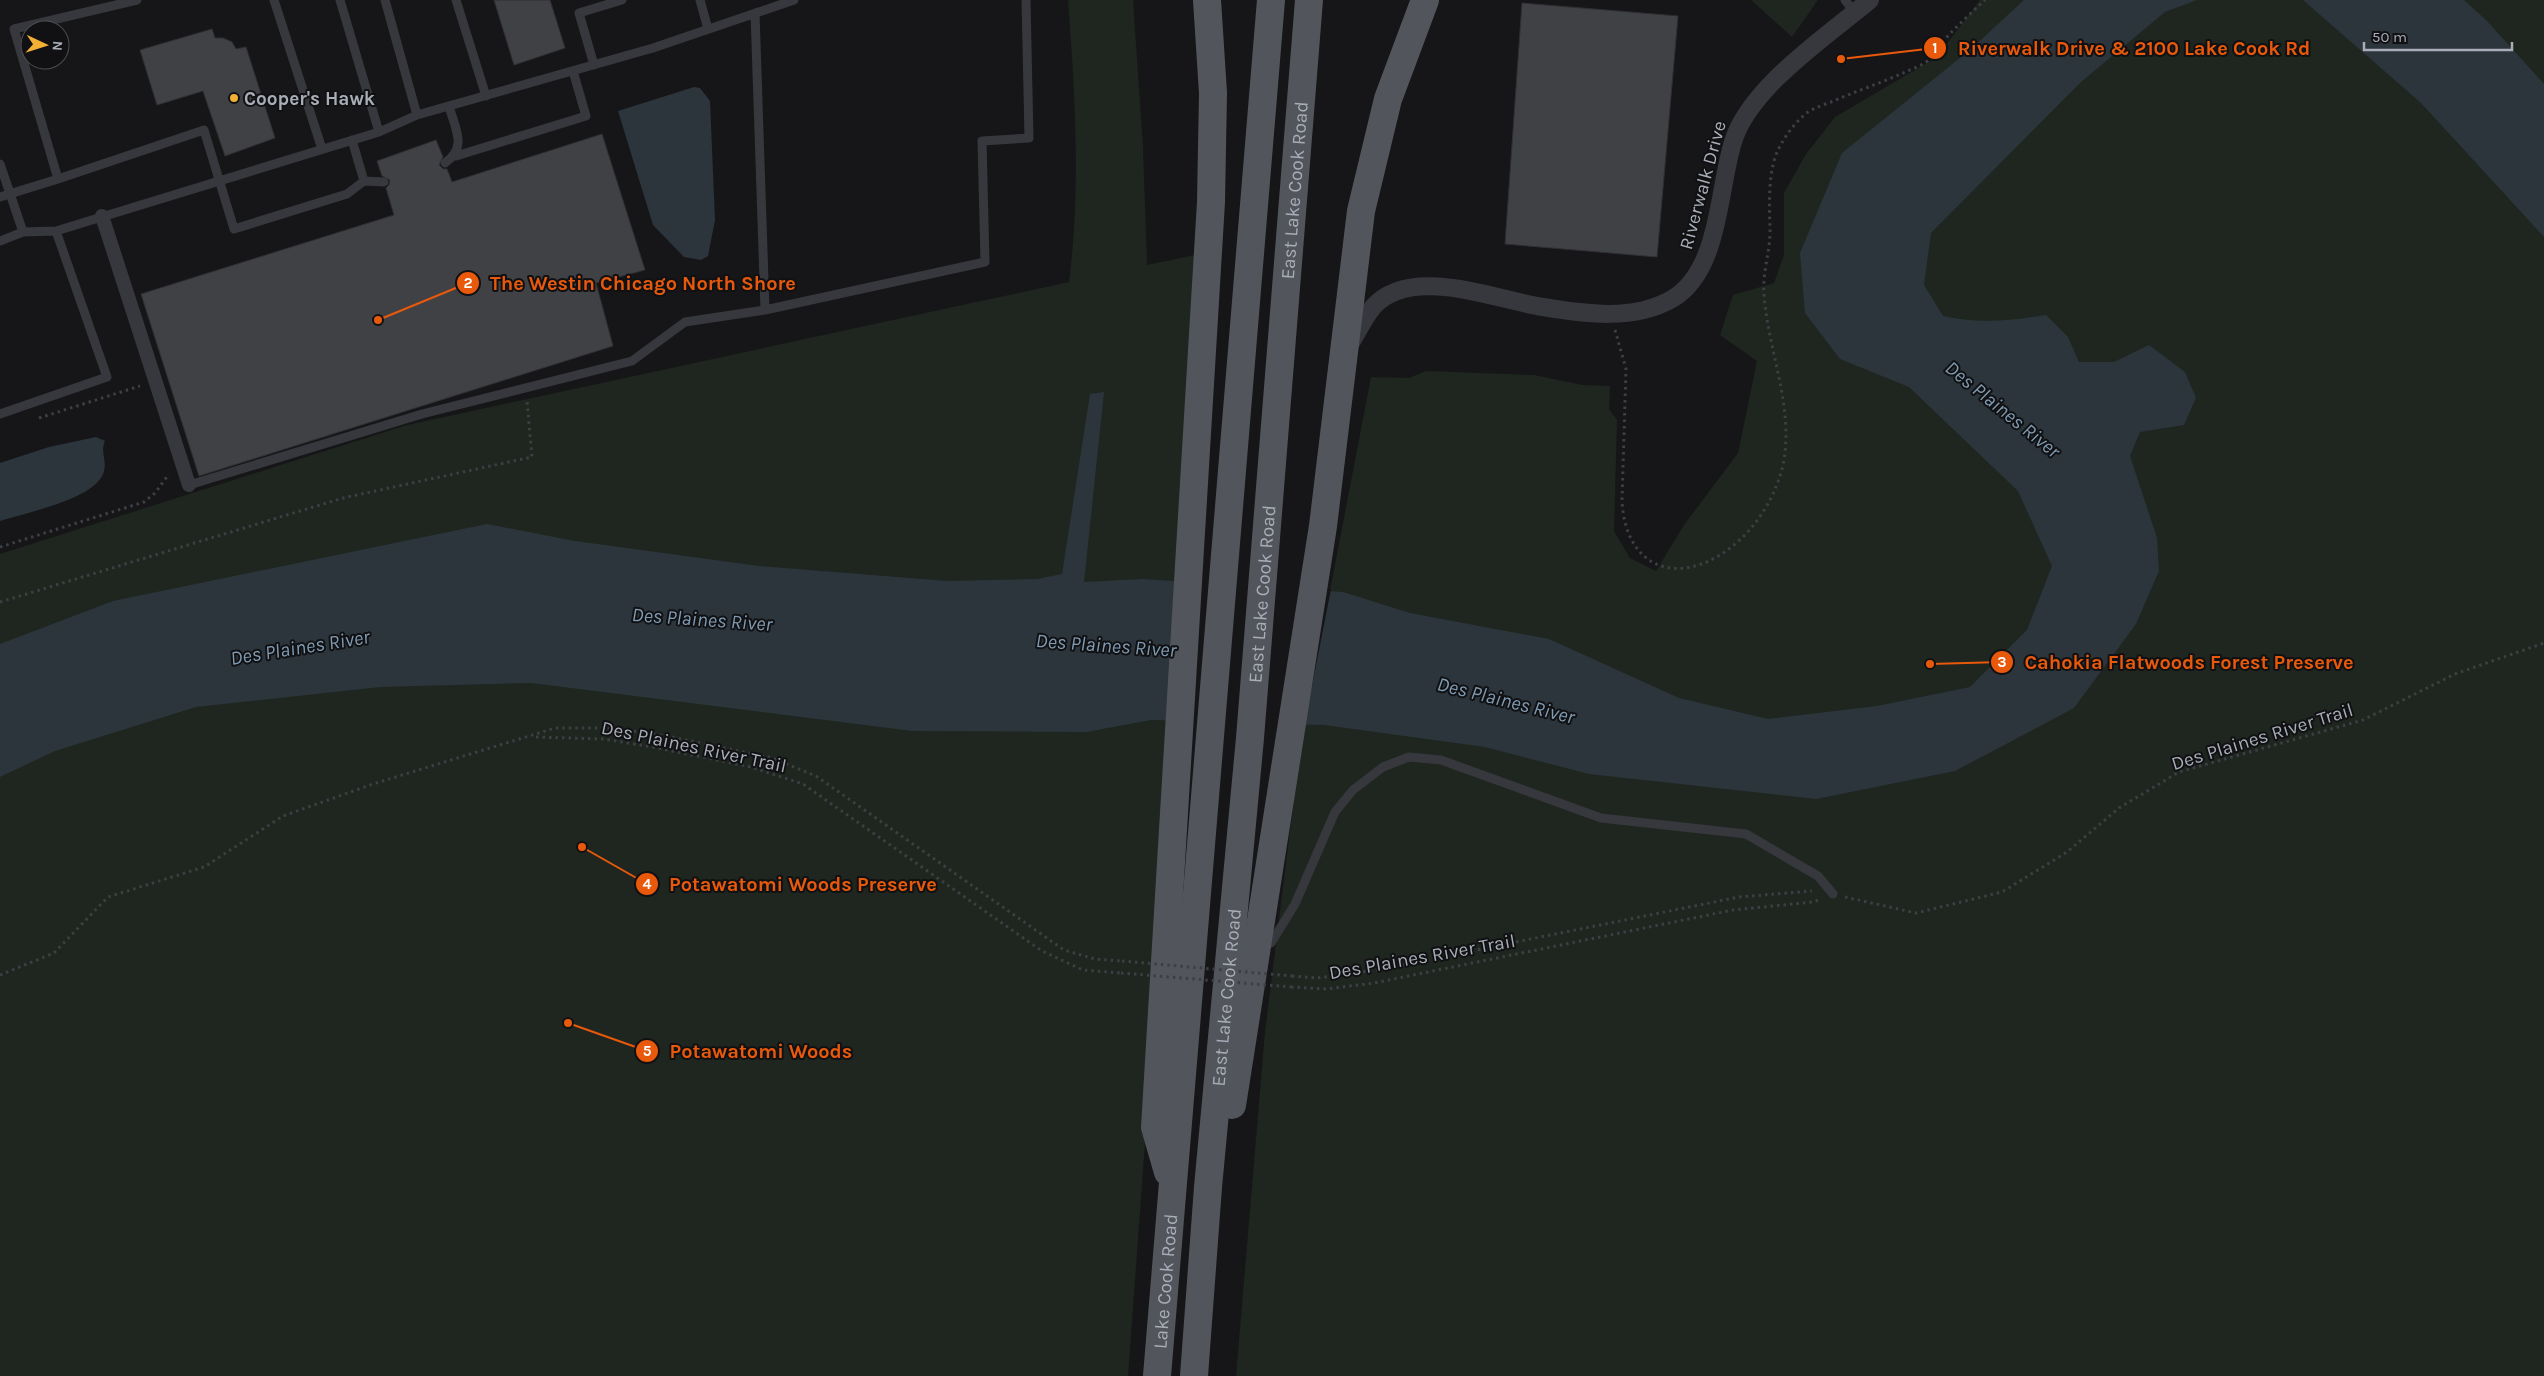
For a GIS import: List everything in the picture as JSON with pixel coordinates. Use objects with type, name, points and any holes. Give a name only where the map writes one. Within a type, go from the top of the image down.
[{"type":"main road","points":[[1173,1186],[1155,1127],[1211,202],[1213,93],[1208,0]]},
{"type":"main road","name":"East Lake Cook Road","points":[[1173,1186],[1212,736],[1271,0]]},
{"type":"main road","name":"East Lake Cook Road","points":[[1208,1187],[1265,564],[1309,0]]},
{"type":"main road","points":[[1208,1187],[1226,1148],[1315,568],[1361,211],[1388,99],[1425,0]]},
{"type":"main road","name":"Lake Cook Road","points":[[1158,1376],[1173,1186]]},
{"type":"main road","name":"Lake Cook Road","points":[[1194,1376],[1208,1187]]},
{"type":"street","name":"Riverwalk Drive","points":[[1343,355],[1374,306],[1394,294],[1416,286],[1452,287],[1542,307],[1608,314],[1650,310],[1673,298],[1690,286],[1710,250],[1724,176],[1742,118],[1773,82],[1850,6],[1870,0]]},
{"type":"street","points":[[102,216],[189,485]]},
{"type":"lane","points":[[58,179],[14,29],[137,0]]},
{"type":"lane","points":[[274,0],[322,149]]},
{"type":"lane","points":[[340,0],[379,132]]},
{"type":"lane","points":[[385,0],[417,115]]},
{"type":"lane","points":[[456,0],[486,96]]},
{"type":"lane","points":[[594,64],[579,13],[622,0]]},
{"type":"lane","points":[[700,0],[708,29]]},
{"type":"lane","points":[[0,240],[23,232],[56,231],[379,132],[417,115],[573,71],[794,0]]},
{"type":"lane","points":[[189,485],[422,414],[632,361],[685,322],[765,310],[985,262],[982,141],[1029,138],[1026,0]]},
{"type":"lane","points":[[755,13],[765,310]]},
{"type":"lane","points":[[445,163],[456,156],[586,116],[573,71]]},
{"type":"lane","points":[[449,106],[459,144],[456,156]]},
{"type":"lane","points":[[0,198],[204,130],[234,229],[347,194],[364,181],[384,182]]},
{"type":"lane","points":[[352,140],[364,181]]},
{"type":"lane","points":[[0,164],[23,232]]},
{"type":"lane","points":[[0,414],[107,378],[56,231]]},
{"type":"lane","points":[[1255,950],[1271,943],[1279,932],[1295,904],[1335,812],[1353,790],[1383,768],[1410,757],[1441,760],[1601,818],[1746,834],[1818,876],[1833,894]]},
{"type":"path","points":[[1608,314],[1626,369],[1622,500],[1623,517],[1630,538],[1640,554],[1656,565],[1670,569],[1689,567],[1711,560],[1730,548],[1758,520],[1776,488],[1784,460],[1786,416],[1763,292],[1770,228],[1768,211],[1778,151],[1792,128],[1809,111],[1888,79],[1931,59],[1945,39],[1985,0]]},
{"type":"path","points":[[36,418],[155,381]]},
{"type":"path","points":[[0,602],[342,498],[532,457],[526,388]]},
{"type":"path","points":[[0,547],[144,502],[155,493],[180,460]]},
{"type":"path","name":"Des Plaines River Trail","points":[[532,737],[556,728],[612,728],[667,736],[772,758],[816,776],[1064,950],[1095,959],[1317,978],[1377,970],[1739,896],[1803,890],[1833,894],[1916,913],[2002,892],[2067,852],[2119,808],[2179,772],[2363,720],[2455,674],[2544,643]]},
{"type":"path","points":[[0,975],[54,954],[108,897],[204,867],[283,816],[382,781],[532,737]]},
{"type":"path","name":"Des Plaines River Trail","points":[[532,737],[603,739],[647,746],[751,767],[803,784],[1042,951],[1083,970],[1326,989],[1374,983],[1733,910],[1813,902],[1833,894]]},
{"type":"shaded area","points":[[1068,0],[1133,0],[1143,147],[1147,265],[1200,254],[1156,992],[1128,1376],[0,1376],[0,554],[407,425],[1069,282],[1075,212],[1076,141]]},
{"type":"shaded area","points":[[1751,0],[1818,0],[1792,37]]},
{"type":"shaded area","points":[[1980,0],[2544,0],[2544,1376],[1236,1376],[1265,1032],[1301,742],[1371,377],[1409,378],[1426,371],[1534,375],[1582,385],[1610,386],[1609,409],[1617,420],[1614,531],[1630,558],[1656,571],[1684,525],[1738,453],[1757,361],[1720,335],[1733,295],[1774,283],[1784,255],[1784,193],[1806,154],[1835,117],[1937,57]]},
{"type":"water","name":"Des Plaines River","points":[[2024,0],[2197,0],[2165,12],[2081,82],[1931,233],[1924,285],[1943,316],[1957,319],[1994,321],[2046,315],[2068,337],[2079,362],[2114,362],[2149,345],[2185,372],[2196,398],[2184,425],[2140,432],[2130,456],[2157,538],[2159,571],[2136,624],[2074,708],[1955,771],[1816,799],[1589,774],[1485,747],[1324,725],[1151,720],[1086,732],[912,731],[531,683],[380,687],[196,707],[55,751],[0,777],[0,644],[113,601],[487,524],[575,541],[759,566],[947,581],[1037,579],[1062,574],[1090,394],[1104,392],[1084,582],[1143,579],[1343,592],[1410,613],[1549,639],[1679,698],[1768,719],[1877,706],[1970,687],[2027,630],[2052,566],[2018,491],[1909,387],[1840,359],[1805,313],[1800,253],[1842,153],[1971,49]]},
{"type":"water","points":[[2303,0],[2464,0],[2487,21],[2544,84],[2544,237],[2421,103]]},
{"type":"water","points":[[694,87],[700,88],[710,101],[715,220],[708,256],[701,260],[684,257],[653,225],[618,111]]},
{"type":"water","points":[[96,437],[105,441],[103,448],[105,467],[99,481],[75,497],[0,521],[0,463],[49,447]]},
{"type":"pier","points":[[1176,579],[1331,589],[1304,727],[1166,723]]},
{"type":"building","points":[[494,0],[550,0],[565,48],[514,65]]},
{"type":"building","points":[[1522,3],[1678,16],[1657,257],[1505,244]]},
{"type":"building","name":"Cooper's Hawk","points":[[212,29],[215,38],[223,38],[232,42],[236,49],[246,47],[275,138],[225,156],[203,91],[157,105],[140,50]]},
{"type":"building","points":[[602,134],[645,270],[596,283],[613,346],[199,476],[141,294],[394,215],[386,188],[390,180],[382,176],[377,161],[436,140],[443,157],[439,165],[443,169],[447,169],[452,182]]},
{"type":"place","name":"Riverwalk Drive & 2100 Lake Cook Rd","points":[[1841,59]]},
{"type":"place","name":"Cooper's Hawk","points":[[234,98]]},
{"type":"place","name":"The Westin Chicago North Shore","points":[[378,320]]},
{"type":"place","name":"Cahokia Flatwoods Forest Preserve","points":[[1930,664]]},
{"type":"place","name":"Potawatomi Woods Preserve","points":[[582,847]]},
{"type":"place","name":"Potawatomi Woods","points":[[568,1023]]}]
